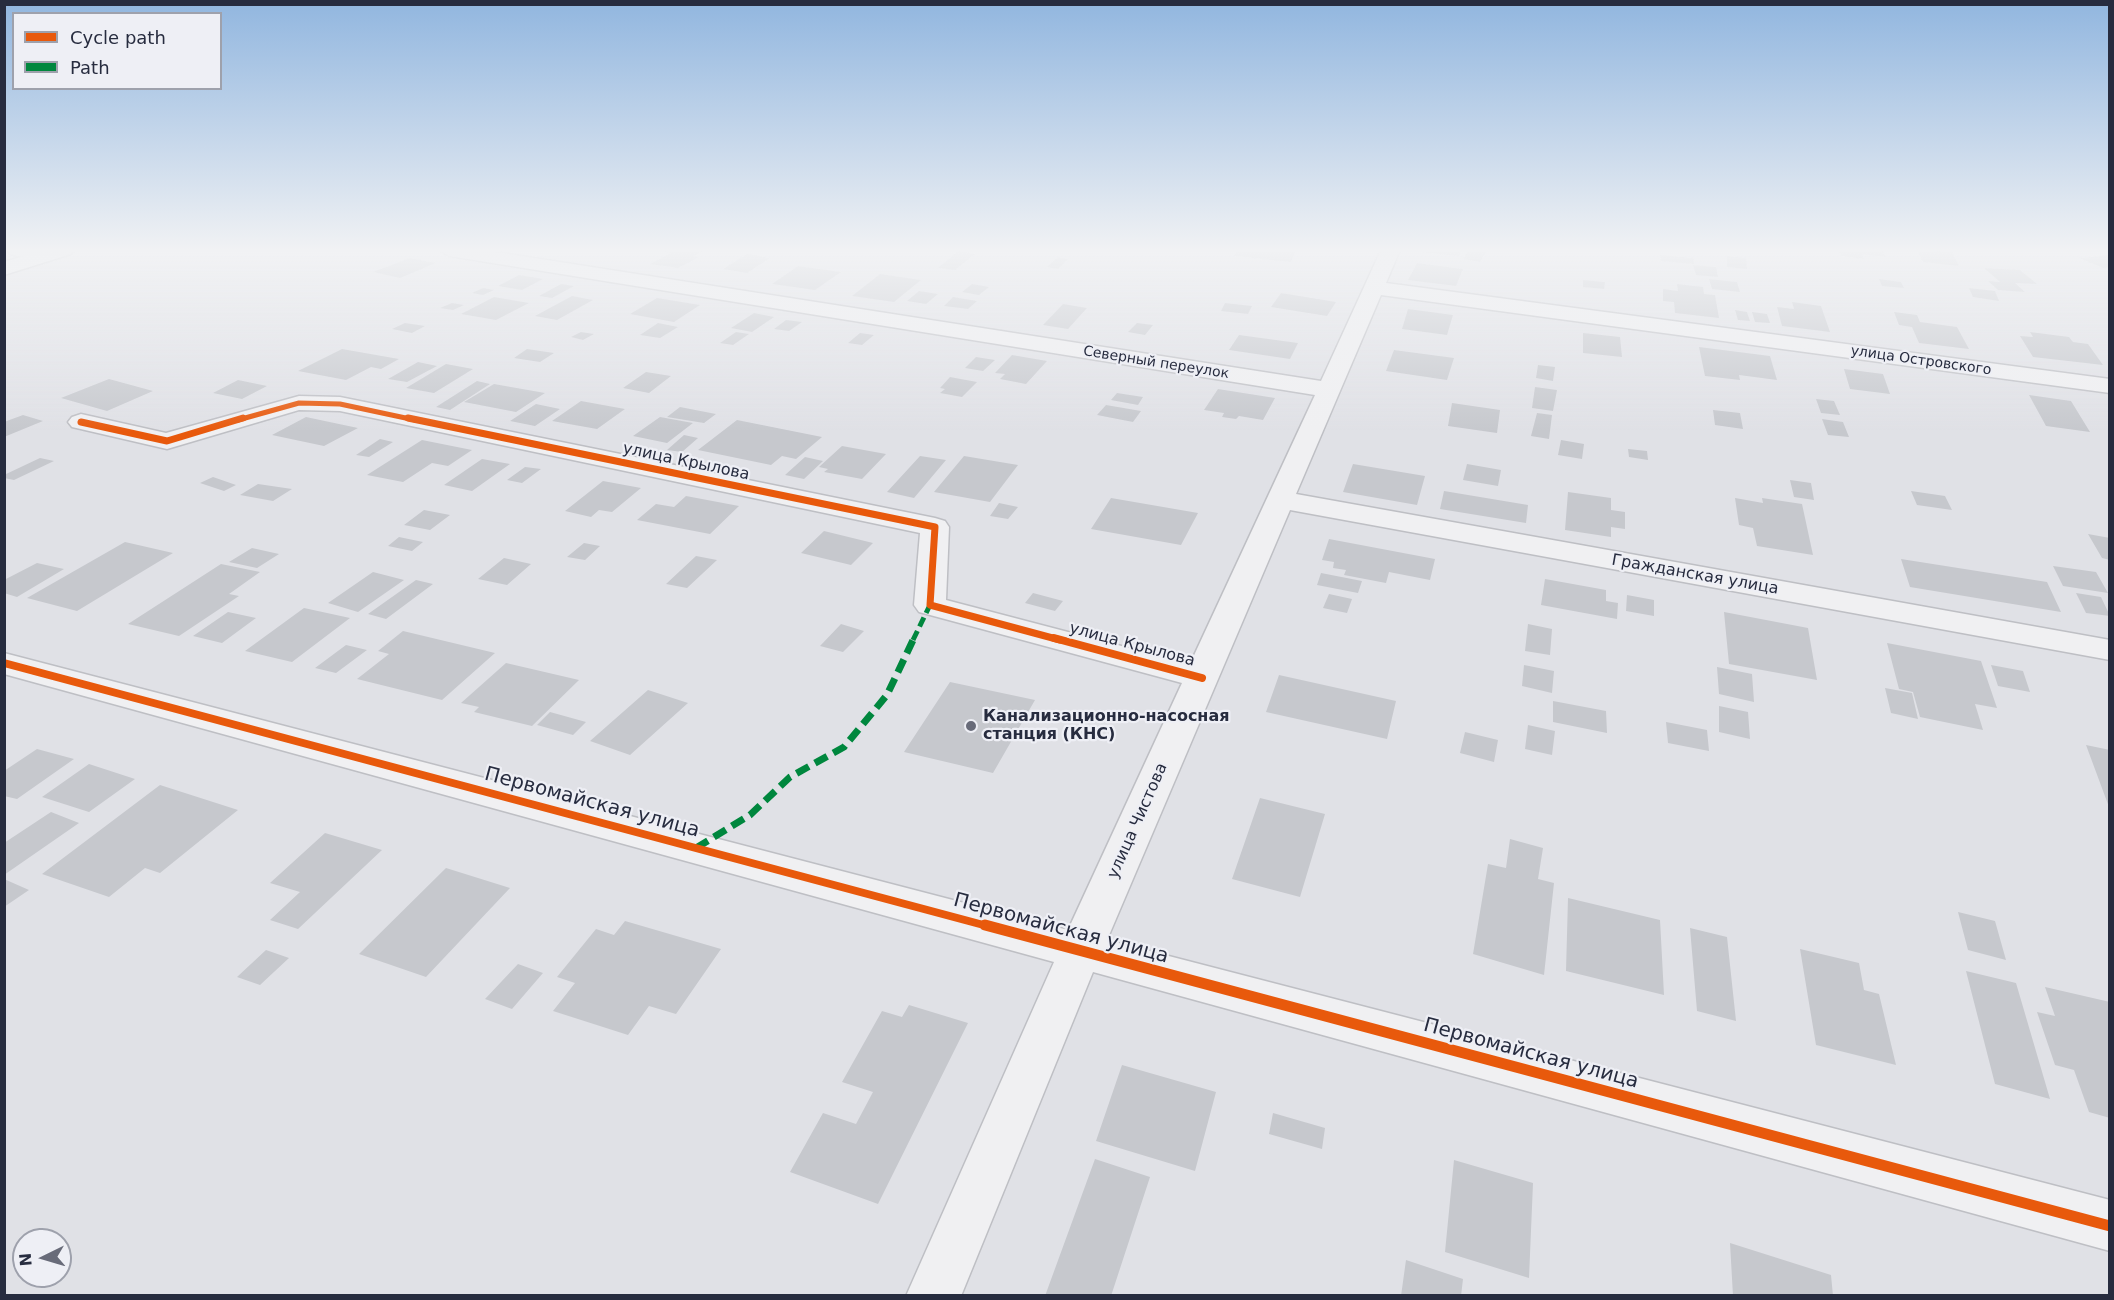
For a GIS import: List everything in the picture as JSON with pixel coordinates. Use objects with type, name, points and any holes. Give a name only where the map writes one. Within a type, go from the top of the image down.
[{"type":"street","name":"Северный переулок","points":[[831,311],[1330,390]]},
{"type":"street","name":"улица Чистова","points":[[933,1296],[1080,951],[1366,311]]},
{"type":"street","name":"улица Островского","points":[[1546,311],[2109,386]]},
{"type":"street","name":"улица Крылова","points":[[81,422],[167,441],[290,405],[340,404],[935,527],[930,605],[1202,678]]},
{"type":"street","name":"Гражданская улица","points":[[1281,500],[2109,650]]},
{"type":"street","name":"Первомайская улица","points":[[4,663],[2109,1226]]},
{"type":"building","points":[[467,311],[514,311],[496,320],[461,314]]},
{"type":"building","points":[[545,311],[574,311],[557,320],[535,316]]},
{"type":"building","points":[[636,311],[691,311],[674,322],[630,314]]},
{"type":"building","points":[[1057,311],[1085,311],[1068,329],[1043,325]]},
{"type":"building","points":[[1221,311],[1250,311],[1248,314]]},
{"type":"building","points":[[1294,311],[1330,311],[1327,316]]},
{"type":"building","points":[[1408,311],[1453,315],[1447,335],[1402,329]]},
{"type":"building","points":[[1675,311],[1718,311],[1719,318],[1675,313]]},
{"type":"building","points":[[1735,311],[1747,312],[1750,321],[1738,320]]},
{"type":"building","points":[[1778,311],[1823,311],[1830,332],[1782,326]]},
{"type":"building","points":[[1752,312],[1767,314],[1770,323],[1755,322]]},
{"type":"building","points":[[1894,312],[1917,315],[1920,322],[1957,327],[1969,349],[1919,343],[1912,327],[1899,325]]},
{"type":"building","points":[[754,313],[774,317],[752,332],[731,328]]},
{"type":"building","points":[[786,320],[802,322],[789,331],[774,329]]},
{"type":"building","points":[[405,323],[425,326],[412,333],[392,329]]},
{"type":"building","points":[[658,323],[678,327],[660,338],[640,335]]},
{"type":"building","points":[[1137,323],[1153,325],[1145,335],[1128,332]]},
{"type":"building","points":[[581,332],[594,334],[583,340],[571,337]]},
{"type":"building","points":[[736,332],[749,334],[733,345],[720,343]]},
{"type":"building","points":[[2030,332],[2069,337],[2073,342],[2088,344],[2103,365],[2033,357],[2020,336],[2033,337]]},
{"type":"building","points":[[860,333],[874,335],[862,345],[848,343]]},
{"type":"building","points":[[1583,333],[1620,337],[1622,357],[1583,353]]},
{"type":"building","points":[[1239,335],[1298,343],[1290,359],[1229,350]]},
{"type":"building","points":[[1699,347],[1770,356],[1777,380],[1739,375],[1740,380],[1705,376]]},
{"type":"building","points":[[342,349],[399,359],[381,369],[371,367],[346,380],[298,371]]},
{"type":"building","points":[[527,349],[554,353],[540,362],[514,358]]},
{"type":"building","points":[[1394,350],[1454,358],[1447,380],[1386,371]]},
{"type":"building","points":[[1012,355],[1047,361],[1026,384],[1000,379],[1005,374],[995,373]]},
{"type":"building","points":[[976,357],[995,360],[983,371],[965,368]]},
{"type":"building","points":[[418,362],[437,366],[407,382],[388,379]]},
{"type":"building","points":[[446,364],[473,369],[434,393],[406,388]]},
{"type":"building","points":[[1538,365],[1555,367],[1553,381],[1536,378]]},
{"type":"building","points":[[1844,369],[1883,374],[1890,394],[1850,389]]},
{"type":"building","points":[[646,372],[671,376],[649,393],[623,388]]},
{"type":"building","points":[[950,377],[977,382],[962,397],[940,393],[945,389],[940,388]]},
{"type":"building","points":[[109,379],[153,391],[107,411],[61,398]]},
{"type":"building","points":[[238,380],[267,386],[242,399],[213,393]]},
{"type":"building","points":[[477,381],[490,384],[450,410],[436,407]]},
{"type":"building","points":[[494,384],[545,393],[516,412],[464,402]]},
{"type":"building","points":[[1535,387],[1557,390],[1553,411],[1532,408]]},
{"type":"building","points":[[1218,389],[1275,398],[1263,420],[1239,416],[1236,419],[1222,417],[1224,413],[1204,410]]},
{"type":"building","points":[[1117,393],[1143,397],[1138,405],[1111,400]]},
{"type":"building","points":[[2029,395],[2071,401],[2090,432],[2046,426]]},
{"type":"building","points":[[1816,399],[1834,401],[1840,415],[1821,413]]},
{"type":"building","points":[[581,401],[625,409],[597,429],[552,421]]},
{"type":"building","points":[[1452,403],[1500,410],[1497,433],[1448,426]]},
{"type":"building","points":[[536,404],[560,409],[535,426],[510,421]]},
{"type":"building","points":[[1106,405],[1141,411],[1133,422],[1097,415]]},
{"type":"building","points":[[680,407],[716,414],[704,423],[667,417]]},
{"type":"building","points":[[1713,410],[1740,413],[1743,429],[1715,425]]},
{"type":"building","points":[[1537,413],[1552,415],[1549,439],[1531,436]]},
{"type":"building","points":[[23,415],[43,421],[4,437],[4,422]]},
{"type":"building","points":[[306,417],[358,428],[324,446],[272,435]]},
{"type":"building","points":[[660,417],[693,423],[667,443],[633,436]]},
{"type":"building","points":[[1822,419],[1843,422],[1849,437],[1828,435]]},
{"type":"building","points":[[737,420],[822,437],[796,459],[782,456],[771,465],[698,450]]},
{"type":"building","points":[[684,435],[698,438],[682,452],[667,450]]},
{"type":"building","points":[[380,439],[393,442],[369,457],[356,455]]},
{"type":"building","points":[[422,440],[472,450],[448,466],[432,463],[403,482],[367,475]]},
{"type":"building","points":[[1561,440],[1584,444],[1582,459],[1558,455]]},
{"type":"building","points":[[842,446],[886,454],[862,479],[824,472],[828,469],[819,467]]},
{"type":"building","points":[[1628,449],[1647,451],[1648,460],[1629,457]]},
{"type":"building","points":[[920,456],[946,460],[914,498],[887,492]]},
{"type":"building","points":[[964,456],[1018,465],[990,502],[934,492]]},
{"type":"building","points":[[805,457],[823,461],[804,479],[785,475]]},
{"type":"building","points":[[40,458],[54,461],[14,480],[4,478],[4,475]]},
{"type":"building","points":[[482,459],[510,464],[472,491],[444,485]]},
{"type":"building","points":[[1353,464],[1425,476],[1417,505],[1343,492]]},
{"type":"building","points":[[1467,464],[1501,470],[1498,486],[1463,480]]},
{"type":"building","points":[[525,467],[541,469],[522,483],[507,480]]},
{"type":"building","points":[[213,477],[236,485],[224,491],[200,483]]},
{"type":"building","points":[[1790,480],[1811,483],[1814,500],[1794,497]]},
{"type":"building","points":[[603,481],[641,488],[612,512],[599,510],[591,517],[565,511]]},
{"type":"building","points":[[258,484],[292,489],[273,501],[240,495]]},
{"type":"building","points":[[1444,491],[1528,505],[1526,523],[1440,509]]},
{"type":"building","points":[[1911,491],[1945,496],[1952,510],[1917,505]]},
{"type":"building","points":[[1568,492],[1611,498],[1611,510],[1625,512],[1625,529],[1611,527],[1611,537],[1565,530]]},
{"type":"building","points":[[686,496],[739,506],[710,534],[637,520],[656,504],[674,507]]},
{"type":"building","points":[[1111,498],[1198,513],[1181,545],[1091,529]]},
{"type":"building","points":[[1735,498],[1763,503],[1762,498],[1802,504],[1813,555],[1757,546],[1753,528],[1739,525]]},
{"type":"building","points":[[999,503],[1018,507],[1008,519],[990,516]]},
{"type":"building","points":[[424,510],[450,515],[430,530],[404,525]]},
{"type":"building","points":[[824,531],[873,543],[851,565],[801,553]]},
{"type":"building","points":[[2088,534],[2110,538],[2110,560],[2102,558]]},
{"type":"building","points":[[399,537],[423,542],[412,551],[388,546]]},
{"type":"building","points":[[1329,539],[1435,559],[1430,580],[1389,572],[1386,583],[1344,575],[1346,570],[1333,568],[1334,562],[1322,560]]},
{"type":"building","points":[[125,542],[173,553],[77,611],[27,598]]},
{"type":"building","points":[[584,543],[600,546],[585,560],[567,557]]},
{"type":"building","points":[[252,548],[279,554],[257,568],[229,562]]},
{"type":"building","points":[[696,556],[717,560],[687,588],[666,584]]},
{"type":"building","points":[[504,558],[531,564],[507,585],[478,579]]},
{"type":"building","points":[[1901,559],[2047,582],[2061,612],[1910,587]]},
{"type":"building","points":[[37,563],[64,569],[17,597],[4,593],[4,580]]},
{"type":"building","points":[[221,564],[260,572],[229,594],[239,596],[179,636],[128,624]]},
{"type":"building","points":[[2053,566],[2096,572],[2108,593],[2063,586]]},
{"type":"building","points":[[373,572],[404,580],[358,612],[328,603]]},
{"type":"building","points":[[1321,573],[1362,581],[1358,593],[1317,585]]},
{"type":"building","points":[[1545,579],[1606,590],[1606,601],[1618,603],[1617,619],[1541,605]]},
{"type":"building","points":[[416,580],[433,584],[386,619],[368,614]]},
{"type":"building","points":[[1033,593],[1063,601],[1055,611],[1025,603]]},
{"type":"building","points":[[2076,593],[2101,597],[2110,616],[2086,613]]},
{"type":"building","points":[[1329,594],[1352,599],[1347,613],[1323,608]]},
{"type":"building","points":[[1627,595],[1654,600],[1654,616],[1626,611]]},
{"type":"building","points":[[304,608],[350,618],[292,662],[245,651]]},
{"type":"building","points":[[228,612],[256,618],[222,643],[193,636]]},
{"type":"building","points":[[1724,612],[1808,628],[1817,680],[1729,664]]},
{"type":"building","points":[[841,624],[864,631],[843,652],[820,646]]},
{"type":"building","points":[[1528,624],[1552,629],[1550,655],[1525,651]]},
{"type":"building","points":[[403,631],[495,653],[442,700],[357,679],[389,654],[378,651]]},
{"type":"building","points":[[1887,643],[1981,661],[1997,708],[1975,704],[1983,730],[1920,717],[1913,692],[1899,689]]},
{"type":"building","points":[[346,645],[367,650],[336,673],[315,668]]},
{"type":"building","points":[[506,663],[579,680],[532,726],[474,712],[479,707],[461,703]]},
{"type":"building","points":[[1524,665],[1554,671],[1552,693],[1522,686]]},
{"type":"building","points":[[1991,665],[2023,671],[2030,692],[1998,686]]},
{"type":"building","points":[[1717,667],[1752,674],[1754,702],[1719,694]]},
{"type":"building","points":[[1279,675],[1396,701],[1387,739],[1266,712]]},
{"type":"building","name":"Канализационно-насосная станция (КНС)","points":[[950,682],[1035,700],[993,773],[904,752]]},
{"type":"building","points":[[1885,688],[1912,693],[1918,719],[1891,713]]},
{"type":"building","points":[[648,690],[688,703],[630,755],[590,741]]},
{"type":"building","points":[[1553,701],[1606,711],[1607,733],[1553,722]]},
{"type":"building","points":[[1719,706],[1748,712],[1750,739],[1719,732]]},
{"type":"building","points":[[550,712],[586,722],[573,735],[537,725]]},
{"type":"building","points":[[1666,722],[1707,730],[1709,751],[1668,743]]},
{"type":"building","points":[[1528,725],[1555,731],[1552,755],[1525,749]]},
{"type":"building","points":[[1465,732],[1498,740],[1494,762],[1460,753]]},
{"type":"building","points":[[2086,745],[2110,750],[2110,807],[2109,807]]},
{"type":"building","points":[[37,749],[74,759],[17,799],[4,796],[4,771]]},
{"type":"building","points":[[89,764],[135,779],[89,812],[42,797]]},
{"type":"building","points":[[160,785],[238,810],[160,873],[145,868],[109,897],[42,874]]},
{"type":"building","points":[[1260,798],[1325,814],[1300,897],[1232,879]]},
{"type":"building","points":[[51,812],[79,823],[4,875],[4,843]]},
{"type":"building","points":[[325,833],[382,850],[298,929],[270,920],[300,892],[270,883]]},
{"type":"building","points":[[1510,839],[1543,848],[1538,879],[1554,883],[1544,975],[1473,954],[1488,864],[1506,868]]},
{"type":"building","points":[[446,868],[510,888],[426,977],[359,954]]},
{"type":"building","points":[[4,879],[29,890],[4,907]]},
{"type":"building","points":[[1568,898],[1660,920],[1664,995],[1566,971]]},
{"type":"building","points":[[1958,912],[1995,921],[2006,960],[1968,950]]},
{"type":"building","points":[[625,921],[721,949],[676,1014],[649,1006],[628,1035],[553,1011],[575,983],[557,977],[596,929],[614,935]]},
{"type":"building","points":[[1690,928],[1727,937],[1736,1021],[1697,1011]]},
{"type":"building","points":[[1800,949],[1859,963],[1864,990],[1879,994],[1896,1065],[1816,1045]]},
{"type":"building","points":[[266,950],[289,958],[260,985],[237,977]]},
{"type":"building","points":[[518,964],[543,973],[512,1009],[485,999]]},
{"type":"building","points":[[1966,971],[2016,983],[2050,1099],[1995,1084]]},
{"type":"building","points":[[2045,987],[2110,1002],[2110,1118],[2089,1112],[2074,1070],[2055,1065],[2037,1012],[2055,1016]]},
{"type":"building","points":[[909,1005],[968,1023],[878,1204],[790,1172],[823,1113],[856,1124],[873,1092],[842,1082],[882,1011],[902,1017]]},
{"type":"building","points":[[1122,1065],[1216,1092],[1195,1171],[1096,1141]]},
{"type":"building","points":[[1273,1113],[1325,1128],[1322,1149],[1269,1134]]},
{"type":"building","points":[[1095,1159],[1150,1177],[1111,1296],[1045,1296]]},
{"type":"building","points":[[1454,1160],[1533,1183],[1529,1278],[1445,1252]]},
{"type":"building","points":[[1730,1243],[1831,1275],[1833,1296],[1733,1296]]},
{"type":"building","points":[[1406,1260],[1463,1279],[1461,1296],[1401,1296]]},
{"type":"marked path","points":[[696,848],[750,815],[790,777],[844,747],[887,695],[930,605]]},
{"type":"cycle path","points":[[81,422],[167,441],[299,403],[340,404],[935,527],[930,605],[1202,678]]},
{"type":"cycle path","points":[[4,663],[2110,1226]]},
{"type":"place","name":"Канализационно-насосная станция (КНС)","points":[[971,726]]}]
